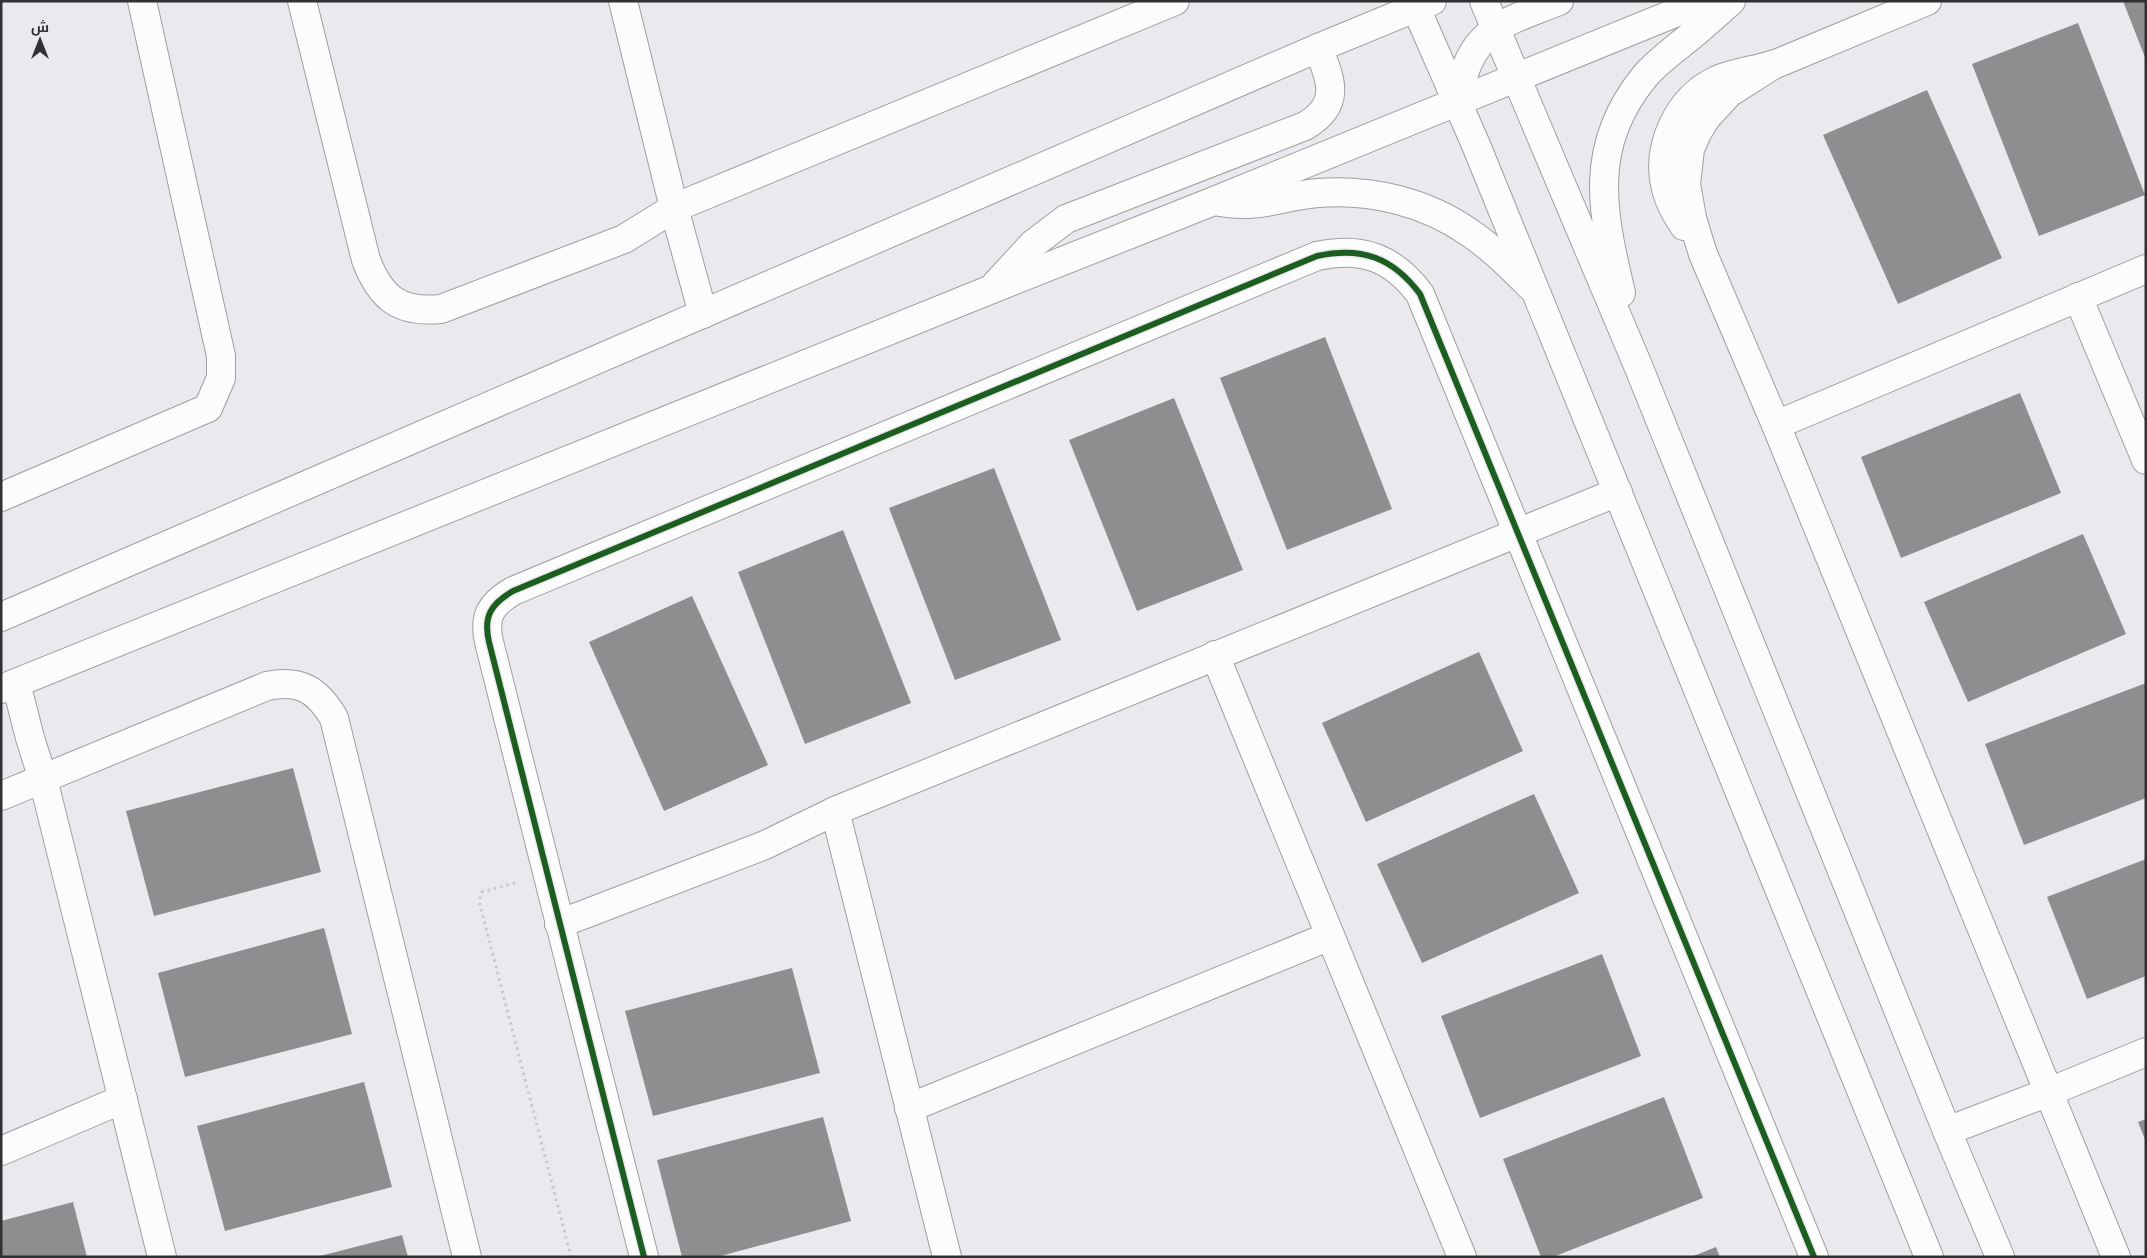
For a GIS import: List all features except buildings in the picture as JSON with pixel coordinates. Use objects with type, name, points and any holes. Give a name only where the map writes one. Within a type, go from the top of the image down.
[{"type":"street","points":[[1,497],[208,408],[222,378],[221,356],[142,1]]},
{"type":"street","points":[[302,1],[366,260],[373,279],[385,294],[402,305],[422,311],[441,309],[624,239],[674,208],[1175,1]]},
{"type":"street","points":[[623,1],[674,208],[703,314]]},
{"type":"street","points":[[1484,1],[1639,368],[1947,1131],[2000,1257]]},
{"type":"street","points":[[1458,100],[1468,64],[1484,38],[1496,27],[1559,1]]},
{"type":"street","points":[[162,1257],[44,779],[9,686],[1214,201],[1704,1]]},
{"type":"street","points":[[1639,368],[1611,250],[1604,211],[1605,163],[1611,139],[1619,116],[1646,76],[1663,58],[1731,1]]},
{"type":"street","points":[[1927,1],[1773,65],[1729,93],[1706,118],[1690,149],[1686,184],[1688,201],[1703,254],[1776,425],[2116,1257]]},
{"type":"street","points":[[1,617],[1318,48],[1424,5],[1458,100],[1929,1257]]},
{"type":"street","points":[[992,289],[1032,244],[1066,219],[1305,126],[1316,120],[1325,110],[1331,87],[1330,76],[1318,48]]},
{"type":"street","points":[[1214,201],[1236,205],[1259,204],[1316,194],[1343,192],[1370,194],[1396,199],[1447,218],[1470,233],[1491,249],[1536,291]]},
{"type":"street","points":[[644,1257],[486,630],[488,617],[493,606],[502,598],[1317,256],[1334,252],[1351,252],[1367,254],[1383,260],[1397,269],[1420,294],[1814,1257]]},
{"type":"street","points":[[1776,425],[2146,269]]},
{"type":"street","points":[[2078,297],[2146,460]]},
{"type":"street","points":[[559,924],[766,845],[835,811],[1618,492]]},
{"type":"street","points":[[1215,656],[1462,1257]]},
{"type":"street","points":[[1,796],[266,686],[282,683],[299,685],[314,692],[325,703],[334,718],[467,1257]]},
{"type":"street","points":[[835,811],[947,1257]]},
{"type":"street","points":[[909,1108],[1330,936]]},
{"type":"street","points":[[1947,1131],[2146,1052]]},
{"type":"street","points":[[1,1151],[123,1099]]},
{"type":"path","points":[[547,874],[482,892],[479,901],[571,1257]]},
{"type":"cycle path","points":[[644,1257],[489,642],[487,625],[494,606],[513,591],[1317,256],[1333,253],[1362,254],[1375,258],[1399,271],[1420,294],[1814,1257]]}]
